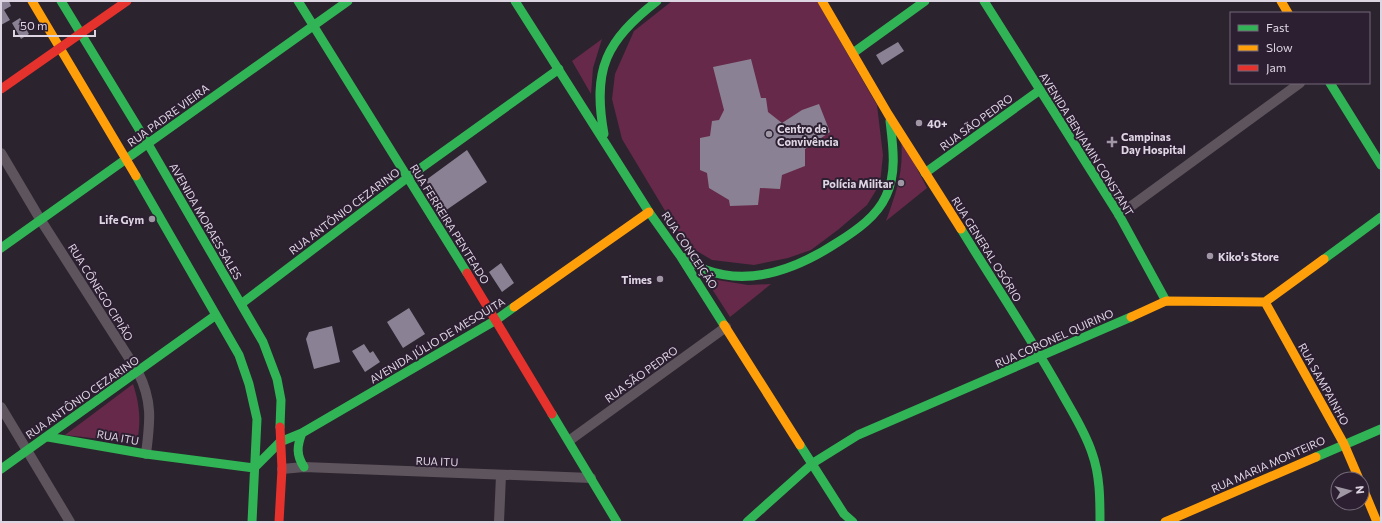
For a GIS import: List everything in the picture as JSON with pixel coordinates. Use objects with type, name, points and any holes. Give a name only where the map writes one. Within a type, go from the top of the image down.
[{"type":"main road","points":[[32,1],[126,159],[239,355],[249,384],[257,419],[252,522]]},
{"type":"main road","name":"AVENIDA MORAES SALES","points":[[61,1],[148,144],[263,342],[277,378],[281,400],[280,442],[282,469],[279,522]]},
{"type":"main road","points":[[1,89],[128,1]]},
{"type":"main road","name":"RUA FERREIRA PENTEADO","points":[[298,1],[570,440],[617,522]]},
{"type":"main road","name":"RUA PADRE VIEIRA","points":[[1,248],[348,1]]},
{"type":"main road","name":"RUA CONCEIÇÃO","points":[[515,1],[649,212],[681,257],[813,463],[845,518]]},
{"type":"main road","points":[[607,146],[600,116],[599,89],[601,71],[616,39],[628,24],[657,1]]},
{"type":"main road","name":"RUA GENERAL OSÓRIO","points":[[822,1],[888,114],[1041,357],[1082,430],[1092,452],[1097,472],[1100,494],[1100,522]]},
{"type":"main road","points":[[853,53],[924,1]]},
{"type":"main road","name":"AVENIDA BENJAMIN CONSTANT","points":[[984,1],[1118,215],[1166,301]]},
{"type":"main road","points":[[1281,1],[1287,12]]},
{"type":"main road","name":"RUA ANTÔNIO CEZARINO","points":[[241,304],[407,178],[559,69]]},
{"type":"main road","points":[[1331,84],[1381,165]]},
{"type":"main road","name":"RUA SÃO PEDRO","points":[[925,173],[1040,90]]},
{"type":"main road","points":[[681,257],[714,272],[758,275],[792,268],[820,254],[847,236],[876,212],[884,201],[889,187],[894,159],[888,114]]},
{"type":"main road","name":"AVENIDA JÚLIO DE MESQUITA","points":[[254,468],[280,442],[302,433],[496,320],[649,212]]},
{"type":"main road","points":[[1265,302],[1381,217]]},
{"type":"main road","name":"RUA CORONEL QUIRINO","points":[[747,522],[813,463],[858,435],[1041,357],[1166,301],[1265,302]]},
{"type":"main road","name":"RUA SAMPAINHO","points":[[1265,302],[1344,444],[1356,471]]},
{"type":"main road","name":"RUA ANTÔNIO CEZARINO","points":[[1,469],[48,437],[216,315]]},
{"type":"main road","name":"RUA MARIA MONTEIRO","points":[[1165,522],[1187,518],[1344,444],[1381,429]]},
{"type":"main road","points":[[302,433],[296,449],[298,459],[304,467]]},
{"type":"main road","name":"RUA ITU","points":[[48,437],[146,454],[254,468]]},
{"type":"main road","points":[[1370,505],[1377,522]]},
{"type":"main road","points":[[845,518],[853,522]]},
{"type":"street","points":[[1118,215],[1299,84]]},
{"type":"street","name":"RUA CÔNEGO CIPIÃO","points":[[1,153],[40,219],[138,372],[146,388],[150,421],[146,454]]},
{"type":"street","name":"RUA SÃO PEDRO","points":[[570,440],[726,327]]},
{"type":"street","points":[[1,407],[70,522]]},
{"type":"street","name":"RUA ITU","points":[[282,469],[304,467],[591,478]]},
{"type":"street","points":[[499,522],[501,475]]},
{"type":"shaded area","points":[[672,1],[817,1],[877,105],[883,155],[880,184],[867,205],[811,250],[788,258],[754,265],[712,260],[685,244],[622,139],[612,99],[615,74],[634,31]]},
{"type":"shaded area","points":[[602,39],[593,68],[591,94],[572,61]]},
{"type":"shaded area","points":[[901,138],[927,188],[886,221],[899,180],[902,150]]},
{"type":"shaded area","points":[[705,278],[748,285],[771,284],[730,317]]},
{"type":"shaded area","points":[[133,384],[139,414],[137,443],[65,435]]},
{"type":"building","points":[[1,1],[9,1],[11,6],[4,10],[10,20],[1,25]]},
{"type":"building","points":[[20,18],[29,34],[21,39],[12,23]]},
{"type":"building","points":[[898,42],[904,51],[882,65],[876,55]]},
{"type":"building","name":"Centro de Convivência","points":[[751,59],[761,98],[766,98],[768,112],[782,123],[802,110],[819,104],[830,132],[805,149],[805,166],[782,175],[780,189],[760,188],[758,205],[730,206],[729,200],[709,188],[707,173],[700,170],[700,138],[710,136],[712,121],[719,120],[724,110],[713,67]]},
{"type":"building","points":[[467,150],[487,182],[442,213],[426,180]]},
{"type":"building","points":[[501,263],[514,283],[502,292],[489,272]]},
{"type":"building","points":[[409,308],[425,334],[403,348],[387,322]]},
{"type":"building","points":[[332,326],[340,362],[314,369],[306,339],[309,332]]},
{"type":"building","points":[[364,344],[370,353],[373,351],[380,362],[365,372],[352,351]]},
{"type":"traffic: fast","points":[[61,1],[148,144],[263,342],[277,379],[281,400],[280,427]]},
{"type":"traffic: fast","points":[[298,1],[467,273]]},
{"type":"traffic: fast","points":[[1,248],[348,1]]},
{"type":"traffic: fast","points":[[515,1],[649,212],[681,257],[724,325]]},
{"type":"traffic: fast","points":[[604,134],[600,91],[602,74],[607,58],[615,44],[626,30],[657,1]]},
{"type":"traffic: fast","points":[[853,53],[925,1]]},
{"type":"traffic: fast","points":[[984,1],[1119,215],[1166,301]]},
{"type":"traffic: fast","points":[[241,304],[407,178],[559,69]]},
{"type":"traffic: fast","points":[[1331,84],[1381,165]]},
{"type":"traffic: fast","points":[[925,173],[1040,90]]},
{"type":"traffic: fast","points":[[682,257],[706,270],[723,275],[758,275],[775,272],[792,266],[823,251],[845,237],[872,216],[886,196],[892,178],[893,169],[890,121]]},
{"type":"traffic: fast","points":[[136,176],[239,355],[249,384],[257,419],[252,522]]},
{"type":"traffic: fast","points":[[1324,259],[1381,217]]},
{"type":"traffic: fast","points":[[961,229],[1036,349],[1086,437],[1097,470],[1100,496],[1100,522]]},
{"type":"traffic: fast","points":[[48,437],[146,454],[254,468],[280,442],[302,433],[496,320],[514,307]]},
{"type":"traffic: fast","points":[[1,469],[216,315]]},
{"type":"traffic: fast","points":[[747,522],[813,463],[858,435],[1131,317]]},
{"type":"traffic: fast","points":[[552,414],[617,522]]},
{"type":"traffic: fast","points":[[1316,457],[1381,429]]},
{"type":"traffic: fast","points":[[302,433],[298,450],[301,463],[304,467]]},
{"type":"traffic: fast","points":[[800,445],[844,514],[853,522]]},
{"type":"traffic: slow","points":[[32,1],[136,176]]},
{"type":"traffic: slow","points":[[822,1],[888,114],[961,229]]},
{"type":"traffic: slow","points":[[1281,1],[1287,12]]},
{"type":"traffic: slow","points":[[514,307],[649,212]]},
{"type":"traffic: slow","points":[[1131,317],[1166,301],[1265,302],[1324,259]]},
{"type":"traffic: slow","points":[[1265,302],[1344,444],[1356,471]]},
{"type":"traffic: slow","points":[[724,325],[800,445]]},
{"type":"traffic: slow","points":[[1165,522],[1316,457]]},
{"type":"traffic: slow","points":[[1370,505],[1377,522]]},
{"type":"traffic: jam","points":[[1,89],[127,1]]},
{"type":"traffic: jam","points":[[467,273],[552,414]]},
{"type":"traffic: jam","points":[[279,522],[282,469],[280,427]]},
{"type":"place","name":"40+","points":[[919,123]]},
{"type":"place","name":"Centro de Convivência","points":[[769,134]]},
{"type":"place","name":"Campinas Day Hospital","points":[[1112,142]]},
{"type":"place","name":"Polícia Militar","points":[[901,183]]},
{"type":"place","name":"Life Gym","points":[[152,219]]},
{"type":"place","name":"Kiko's Store","points":[[1210,256]]},
{"type":"place","name":"Times","points":[[660,279]]}]
